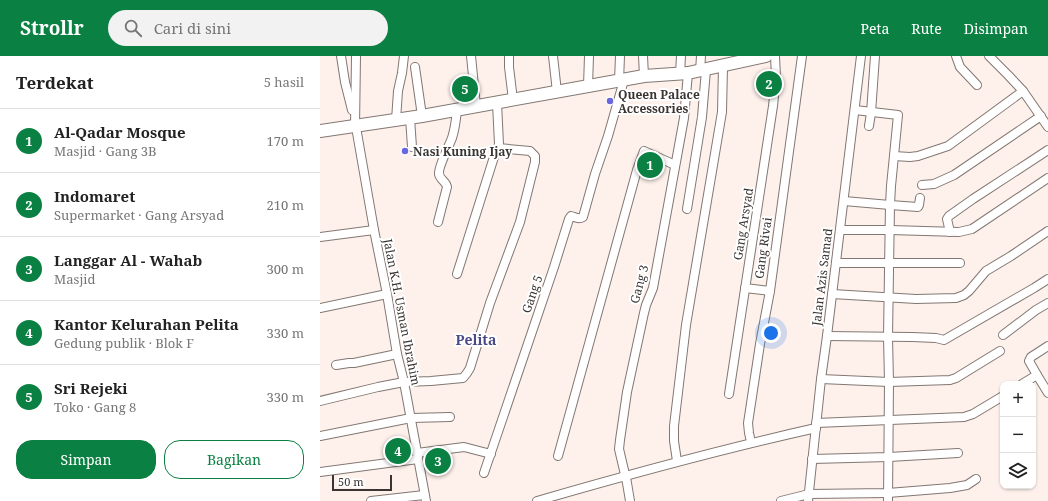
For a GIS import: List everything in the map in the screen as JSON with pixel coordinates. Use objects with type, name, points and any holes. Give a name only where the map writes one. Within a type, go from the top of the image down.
[{"type":"street","points":[[341,56],[345,82],[355,125]]},
{"type":"street","points":[[355,125],[356,56]]},
{"type":"street","points":[[396,120],[398,91],[404,56]]},
{"type":"street","points":[[471,56],[476,106]]},
{"type":"street","points":[[509,56],[513,100]]},
{"type":"street","points":[[553,56],[557,92]]},
{"type":"street","points":[[588,86],[589,56]]},
{"type":"street","points":[[620,56],[621,81]]},
{"type":"street","points":[[643,56],[644,76]]},
{"type":"street","points":[[681,56],[694,72],[702,117],[687,209]]},
{"type":"street","points":[[694,72],[701,56]]},
{"type":"street","points":[[320,131],[422,116],[644,76],[694,72],[723,66],[746,58],[766,56]]},
{"type":"street","name":"Gang Arsyad","points":[[729,394],[774,100],[776,77],[775,56]]},
{"type":"street","name":"Gang Rivai","points":[[752,442],[748,423],[770,291],[802,56]]},
{"type":"street","name":"Jalan Azis Samad","points":[[808,497],[861,56]]},
{"type":"street","points":[[869,126],[875,56]]},
{"type":"street","points":[[956,56],[960,67],[976,84]]},
{"type":"street","points":[[989,56],[1023,91],[1048,127]]},
{"type":"street","points":[[415,66],[422,116]]},
{"type":"street","points":[[677,461],[674,441],[674,426],[686,325],[722,112],[723,66]]},
{"type":"street","name":"Gang 3","points":[[630,501],[620,449],[627,392],[645,309],[653,288],[675,165],[694,72]]},
{"type":"street","name":"Gang 5","points":[[484,473],[569,219],[571,216],[581,218],[583,216],[608,136],[621,81]]},
{"type":"street","points":[[894,156],[918,156],[948,146],[1023,91]]},
{"type":"street","points":[[457,274],[498,148],[496,103]]},
{"type":"street","points":[[438,222],[447,186],[446,183],[440,178],[439,170],[452,137],[456,123],[457,110]]},
{"type":"street","points":[[855,110],[898,115],[890,205],[888,497]]},
{"type":"street","points":[[922,185],[934,184],[954,175],[1041,116]]},
{"type":"street","points":[[410,118],[412,147]]},
{"type":"street","name":"Jalan K.H. Usman Ibrahim","points":[[355,125],[425,498]]},
{"type":"street","points":[[320,401],[404,382],[463,378],[467,373],[470,368],[490,303],[520,222],[535,162],[535,156],[530,151],[498,148]]},
{"type":"street","points":[[950,232],[947,219],[948,216],[1048,150]]},
{"type":"street","points":[[558,456],[637,170],[644,151],[675,165]]},
{"type":"street","points":[[840,230],[964,232],[972,229],[1048,178]]},
{"type":"street","points":[[844,200],[890,205],[918,206],[920,198]]},
{"type":"street","points":[[320,237],[374,230]]},
{"type":"street","points":[[832,294],[916,299],[960,297],[969,291],[986,270],[1012,256],[1048,231]]},
{"type":"street","points":[[836,263],[960,263]]},
{"type":"street","points":[[827,336],[946,339],[1048,279]]},
{"type":"street","points":[[745,288],[770,291]]},
{"type":"street","points":[[320,308],[387,294]]},
{"type":"street","points":[[1003,335],[1048,302]]},
{"type":"street","points":[[1048,346],[1030,357],[1029,361],[1048,393]]},
{"type":"street","points":[[821,380],[889,382],[950,380],[956,378],[1000,351]]},
{"type":"street","points":[[336,365],[354,363],[397,354]]},
{"type":"street","points":[[1027,381],[1037,375]]},
{"type":"street","points":[[537,501],[625,475],[816,425],[964,417],[973,414],[1000,398]]},
{"type":"street","points":[[320,436],[411,418],[450,417]]},
{"type":"street","points":[[320,472],[464,447],[491,454]]},
{"type":"street","points":[[812,459],[958,453]]},
{"type":"street","points":[[781,501],[808,497],[888,497],[950,488],[967,484],[976,479]]},
{"type":"street","points":[[371,501],[425,498]]},
{"type":"place","name":"Indomaret","points":[[769,84]]},
{"type":"place","name":"Sri Rejeki","points":[[465,89]]},
{"type":"place","name":"Queen Palace Accessories","points":[[610,101]]},
{"type":"place","name":"Nasi Kuning Ijay","points":[[405,151]]},
{"type":"place","name":"Al-Qadar Mosque","points":[[650,165]]},
{"type":"place","name":"Kantor Kelurahan Pelita","points":[[398,451]]},
{"type":"place","name":"Langgar Al - Wahab","points":[[438,461]]},
{"type":"district","name":"Pelita","points":[[476,339]]}]
